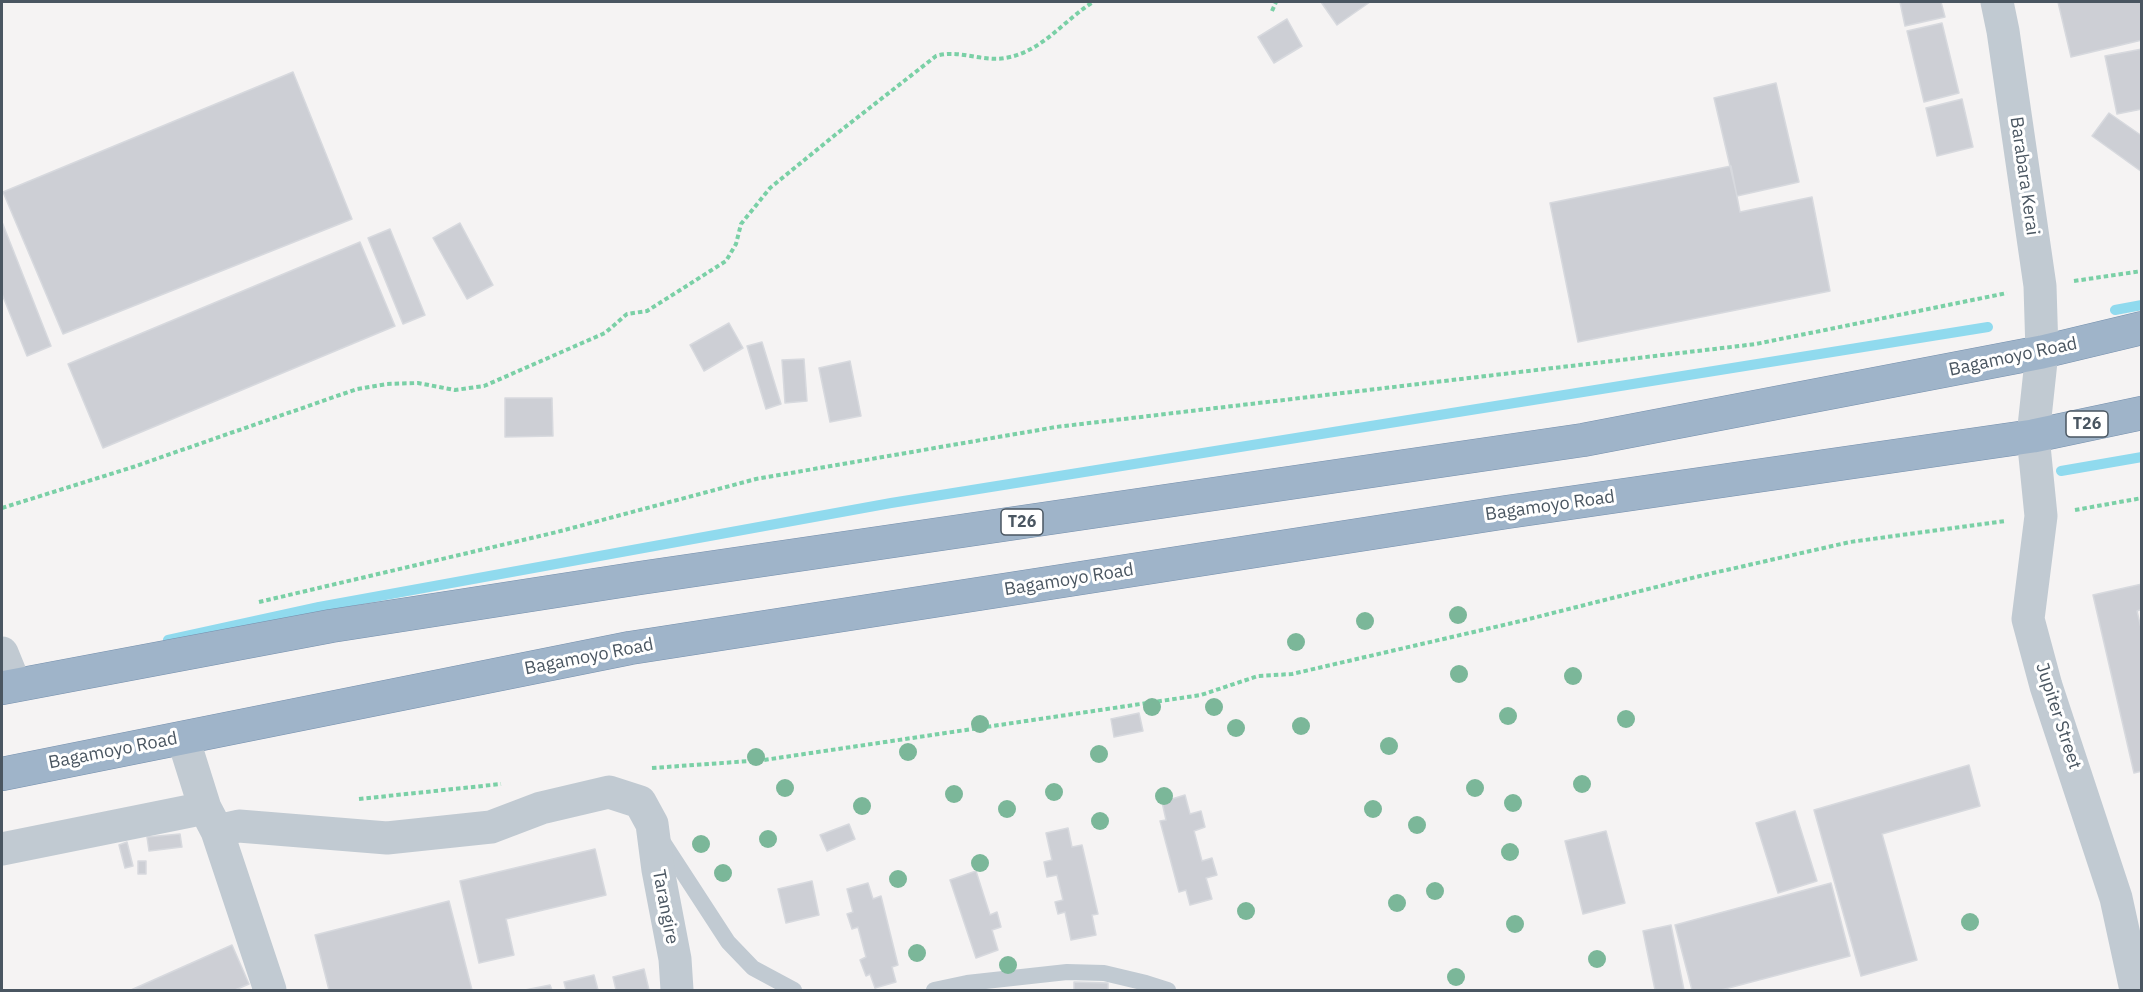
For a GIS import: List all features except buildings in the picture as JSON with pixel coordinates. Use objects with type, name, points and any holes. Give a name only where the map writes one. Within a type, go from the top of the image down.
[{"type":"highway","name":"Bagamoyo Road","points":[[8,687],[342,624],[1582,440],[2042,352],[2142,328]]},
{"type":"highway","name":"Bagamoyo Road","points":[[2,774],[630,648],[1507,512],[2033,436],[2142,413]]},
{"type":"street","name":"Barabara Kerai","points":[[1997,2],[2040,286],[2042,352],[2033,436]]},
{"type":"street","name":"Jupiter Street","points":[[2033,436],[2041,516],[2028,619],[2046,686],[2116,898],[2136,990]]},
{"type":"street","points":[[2,653],[8,687]]},
{"type":"street","points":[[183,738],[270,990]]},
{"type":"street","points":[[2,849],[211,819],[239,826],[387,838],[491,827],[541,808],[609,792],[640,802],[652,824]]},
{"type":"street","name":"Tarangire","points":[[652,824],[658,870],[675,959],[677,990]]},
{"type":"lane","points":[[652,824],[728,942],[753,968],[794,990]]},
{"type":"lane","points":[[934,990],[967,982],[1067,972],[1104,974],[1168,990]]},
{"type":"path","points":[[2,508],[133,467],[357,389],[387,384],[418,383],[455,390],[484,386],[605,333],[621,317],[647,311],[726,261],[736,244],[741,224],[770,188],[936,56],[945,53],[979,58],[1004,58],[1026,52],[1043,43],[1093,2]]},
{"type":"path","points":[[1272,11],[1276,2]]},
{"type":"path","points":[[258,602],[557,532],[768,477],[1056,428],[1756,344],[2040,286],[2142,271]]},
{"type":"path","points":[[644,769],[764,760],[1201,695],[1258,676],[1304,671],[1850,542],[2041,516],[2142,498]]},
{"type":"path","points":[[351,800],[503,784]]},
{"type":"waterway","points":[[2115,310],[2142,305]]},
{"type":"waterway","points":[[168,640],[319,607],[891,503],[1988,327]]},
{"type":"waterway","points":[[2061,471],[2142,457]]}]
